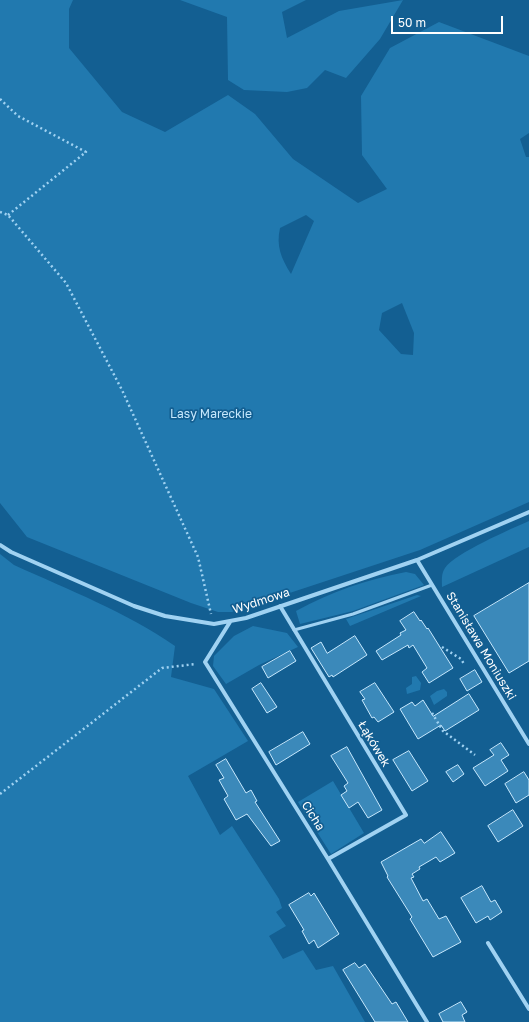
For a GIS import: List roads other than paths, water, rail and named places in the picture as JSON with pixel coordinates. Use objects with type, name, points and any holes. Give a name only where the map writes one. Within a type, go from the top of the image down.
[{"type":"street","name":"Wydmowa","points":[[0,545],[18,556],[134,606],[165,616],[214,624],[246,618],[417,560],[529,512]]},
{"type":"street","name":"Stanisława Moniuszki","points":[[417,560],[529,744]]},
{"type":"street","name":"Łąkówek","points":[[280,606],[406,815],[328,859]]},
{"type":"street","name":"Cicha","points":[[230,622],[205,662],[328,859],[427,1022]]},
{"type":"street","points":[[488,943],[529,1009]]},
{"type":"lane","points":[[294,630],[353,614],[432,585]]},
{"type":"park label","name":"Lasy Mareckie","points":[[211,414]]}]
